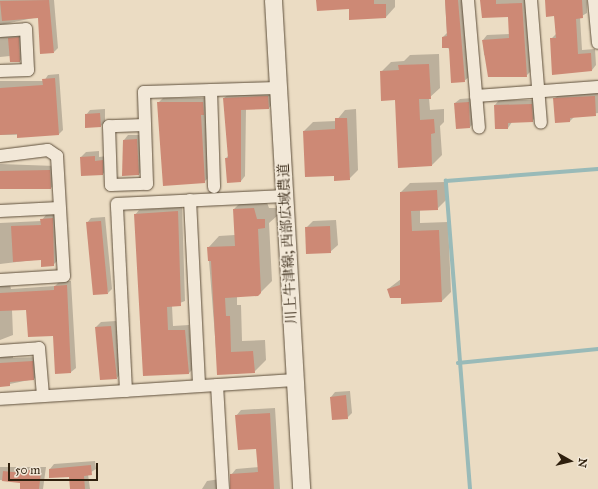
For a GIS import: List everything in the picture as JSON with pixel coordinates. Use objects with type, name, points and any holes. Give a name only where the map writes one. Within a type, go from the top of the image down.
[{"type":"main road","name":"川上牛津線; 西部広域農道","points":[[273,0],[296,380],[301,489]]},
{"type":"street","points":[[468,0],[479,128]]},
{"type":"street","points":[[531,0],[541,123]]},
{"type":"street","points":[[594,0],[598,43]]},
{"type":"street","points":[[0,31],[26,29],[28,70],[0,71]]},
{"type":"street","points":[[476,96],[598,87]]},
{"type":"street","points":[[145,125],[109,126],[111,185],[147,184],[144,92],[279,88]]},
{"type":"street","points":[[211,90],[214,187]]},
{"type":"street","points":[[0,156],[48,150],[57,156],[64,276],[0,280]]},
{"type":"street","points":[[126,391],[116,204],[285,196]]},
{"type":"street","points":[[190,200],[198,386]]},
{"type":"street","points":[[0,211],[59,208]]},
{"type":"street","points":[[0,351],[39,348],[43,396]]},
{"type":"street","points":[[0,398],[296,380]]},
{"type":"street","points":[[217,385],[223,489]]},
{"type":"building","points":[[49,0],[54,53],[40,54],[38,18],[2,21],[0,1]]},
{"type":"building","points":[[316,0],[374,0],[374,4],[386,4],[386,18],[349,20],[349,9],[317,11]]},
{"type":"building","points":[[445,0],[458,0],[465,82],[451,83],[449,48],[442,48],[442,37],[447,36]]},
{"type":"building","points":[[480,0],[496,0],[496,4],[522,3],[527,77],[488,77],[482,40],[509,38],[508,17],[482,18]]},
{"type":"building","points":[[545,0],[582,0],[583,18],[576,19],[578,54],[591,53],[592,71],[552,75],[550,38],[556,38],[554,16],[546,17]]},
{"type":"building","points":[[19,37],[20,62],[10,62],[8,38]]},
{"type":"building","points":[[429,64],[431,99],[419,99],[420,120],[434,119],[435,133],[431,134],[432,166],[398,168],[395,100],[381,101],[380,71],[399,70],[398,65]]},
{"type":"building","points":[[55,78],[59,135],[17,138],[17,134],[0,135],[0,88],[43,85],[42,79]]},
{"type":"building","points":[[268,96],[269,109],[241,110],[241,182],[227,183],[225,158],[228,158],[223,98]]},
{"type":"building","points":[[595,96],[596,116],[570,118],[570,122],[555,123],[553,98]]},
{"type":"building","points":[[157,102],[203,102],[204,115],[201,115],[205,183],[163,186]]},
{"type":"building","points":[[469,102],[470,128],[456,129],[454,103]]},
{"type":"building","points":[[532,104],[533,122],[508,123],[508,129],[495,129],[494,105]]},
{"type":"building","points":[[100,113],[101,127],[85,128],[85,114]]},
{"type":"building","points":[[335,118],[347,118],[350,180],[334,181],[334,176],[305,177],[303,131],[335,129]]},
{"type":"building","points":[[137,139],[139,175],[122,176],[123,140]]},
{"type":"building","points":[[95,156],[95,161],[103,160],[103,175],[81,176],[80,157]]},
{"type":"building","points":[[50,170],[51,189],[0,189],[0,171]]},
{"type":"building","points":[[437,190],[438,210],[411,211],[412,231],[439,230],[442,302],[401,304],[401,298],[390,298],[387,289],[400,285],[400,192]]},
{"type":"building","points":[[254,208],[257,219],[265,219],[265,228],[258,229],[261,293],[258,296],[225,298],[226,316],[230,316],[231,352],[253,351],[255,373],[217,375],[211,261],[208,261],[207,247],[235,246],[233,209]]},
{"type":"building","points":[[178,211],[181,306],[167,307],[168,330],[185,330],[189,374],[143,376],[134,214]]},
{"type":"building","points":[[53,218],[54,266],[41,267],[41,260],[13,262],[11,226],[41,225],[40,219]]},
{"type":"building","points":[[101,221],[108,294],[93,295],[86,222]]},
{"type":"building","points":[[330,226],[331,253],[306,254],[305,227]]},
{"type":"building","points":[[67,285],[71,373],[55,374],[53,336],[28,337],[26,310],[0,311],[0,293],[54,290],[54,286]]},
{"type":"building","points":[[111,326],[117,379],[100,380],[95,327]]},
{"type":"building","points":[[33,361],[34,380],[10,382],[10,386],[0,387],[0,363]]},
{"type":"building","points":[[346,395],[348,419],[332,420],[330,397]]},
{"type":"building","points":[[270,413],[274,489],[230,489],[230,474],[258,472],[256,449],[238,450],[235,415]]},
{"type":"building","points":[[91,465],[92,475],[84,476],[85,489],[70,489],[69,477],[49,478],[49,469]]},
{"type":"building","points":[[22,469],[41,472],[39,489],[20,489],[20,483],[2,481],[3,471],[22,473]]},
{"type":"waterway","points":[[470,489],[446,181],[598,169]]},
{"type":"waterway","points":[[458,363],[598,349]]}]
